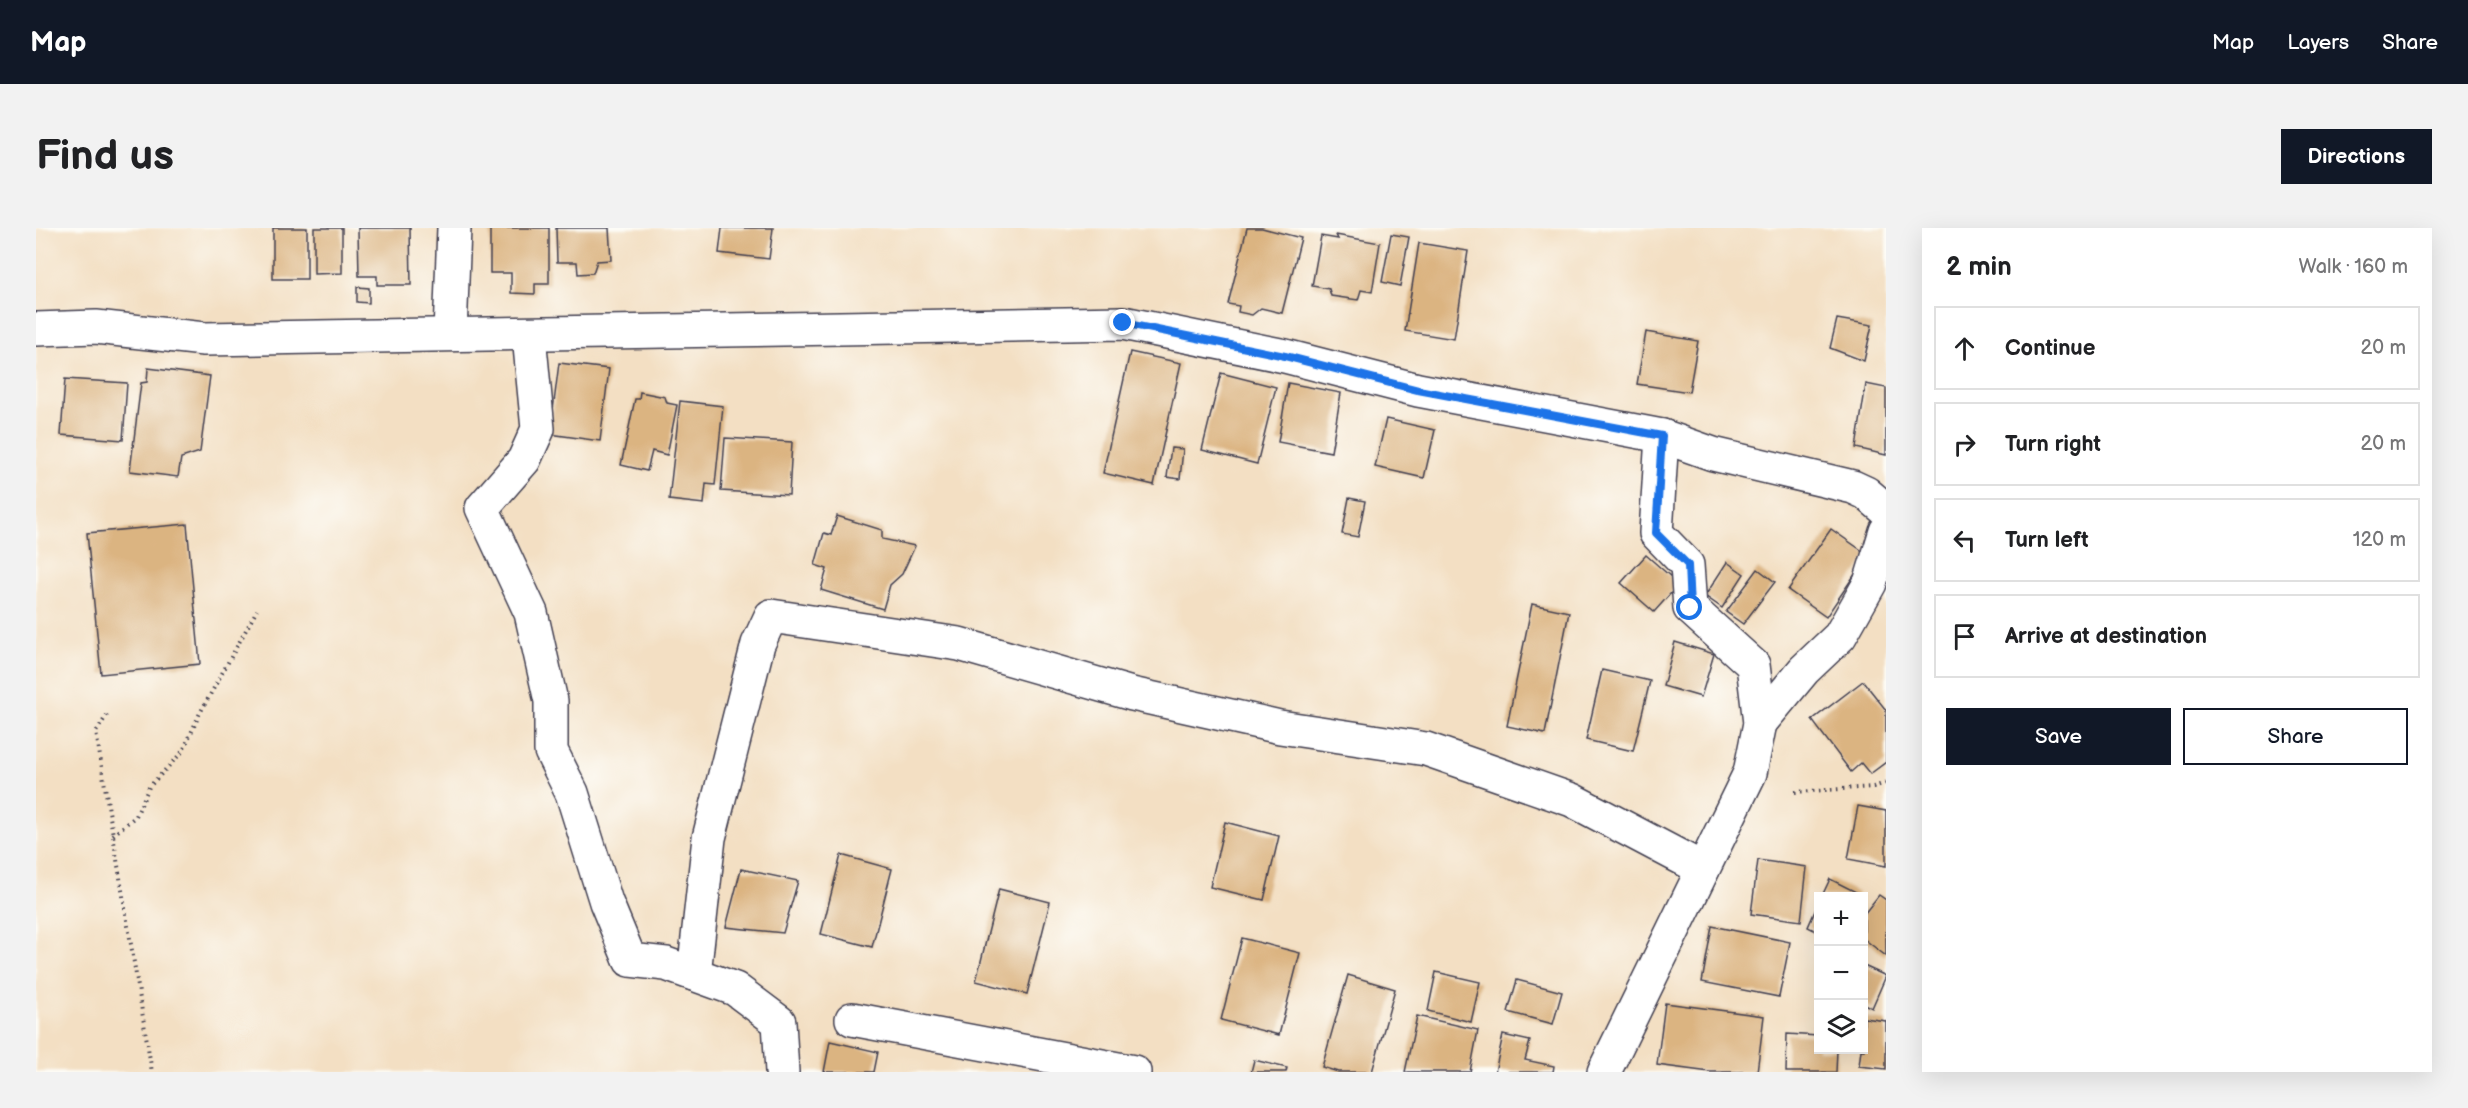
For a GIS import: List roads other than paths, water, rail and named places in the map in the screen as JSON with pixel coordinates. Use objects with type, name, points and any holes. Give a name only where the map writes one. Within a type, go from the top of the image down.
[{"type":"street","points":[[450,334],[454,228]]},
{"type":"street","points":[[36,329],[96,327],[204,339],[1123,323],[1285,356],[1418,390],[1662,436],[1713,454],[1852,487],[1866,493],[1886,510]]},
{"type":"street","points":[[530,346],[538,429],[524,460],[482,508],[531,614],[551,701],[551,751],[572,793],[606,902],[630,960],[666,964],[735,988],[779,1022],[782,1072]]},
{"type":"street","points":[[1604,1072],[1750,773],[1760,723],[1753,665],[1690,608],[1688,565],[1656,533],[1662,436]]},
{"type":"street","points":[[1760,723],[1804,670],[1840,636],[1870,583],[1886,531]]},
{"type":"street","points":[[694,974],[709,838],[758,644],[771,616],[959,644],[1132,694],[1258,722],[1426,749],[1572,800],[1703,869]]},
{"type":"street","points":[[852,1019],[1134,1072]]}]
